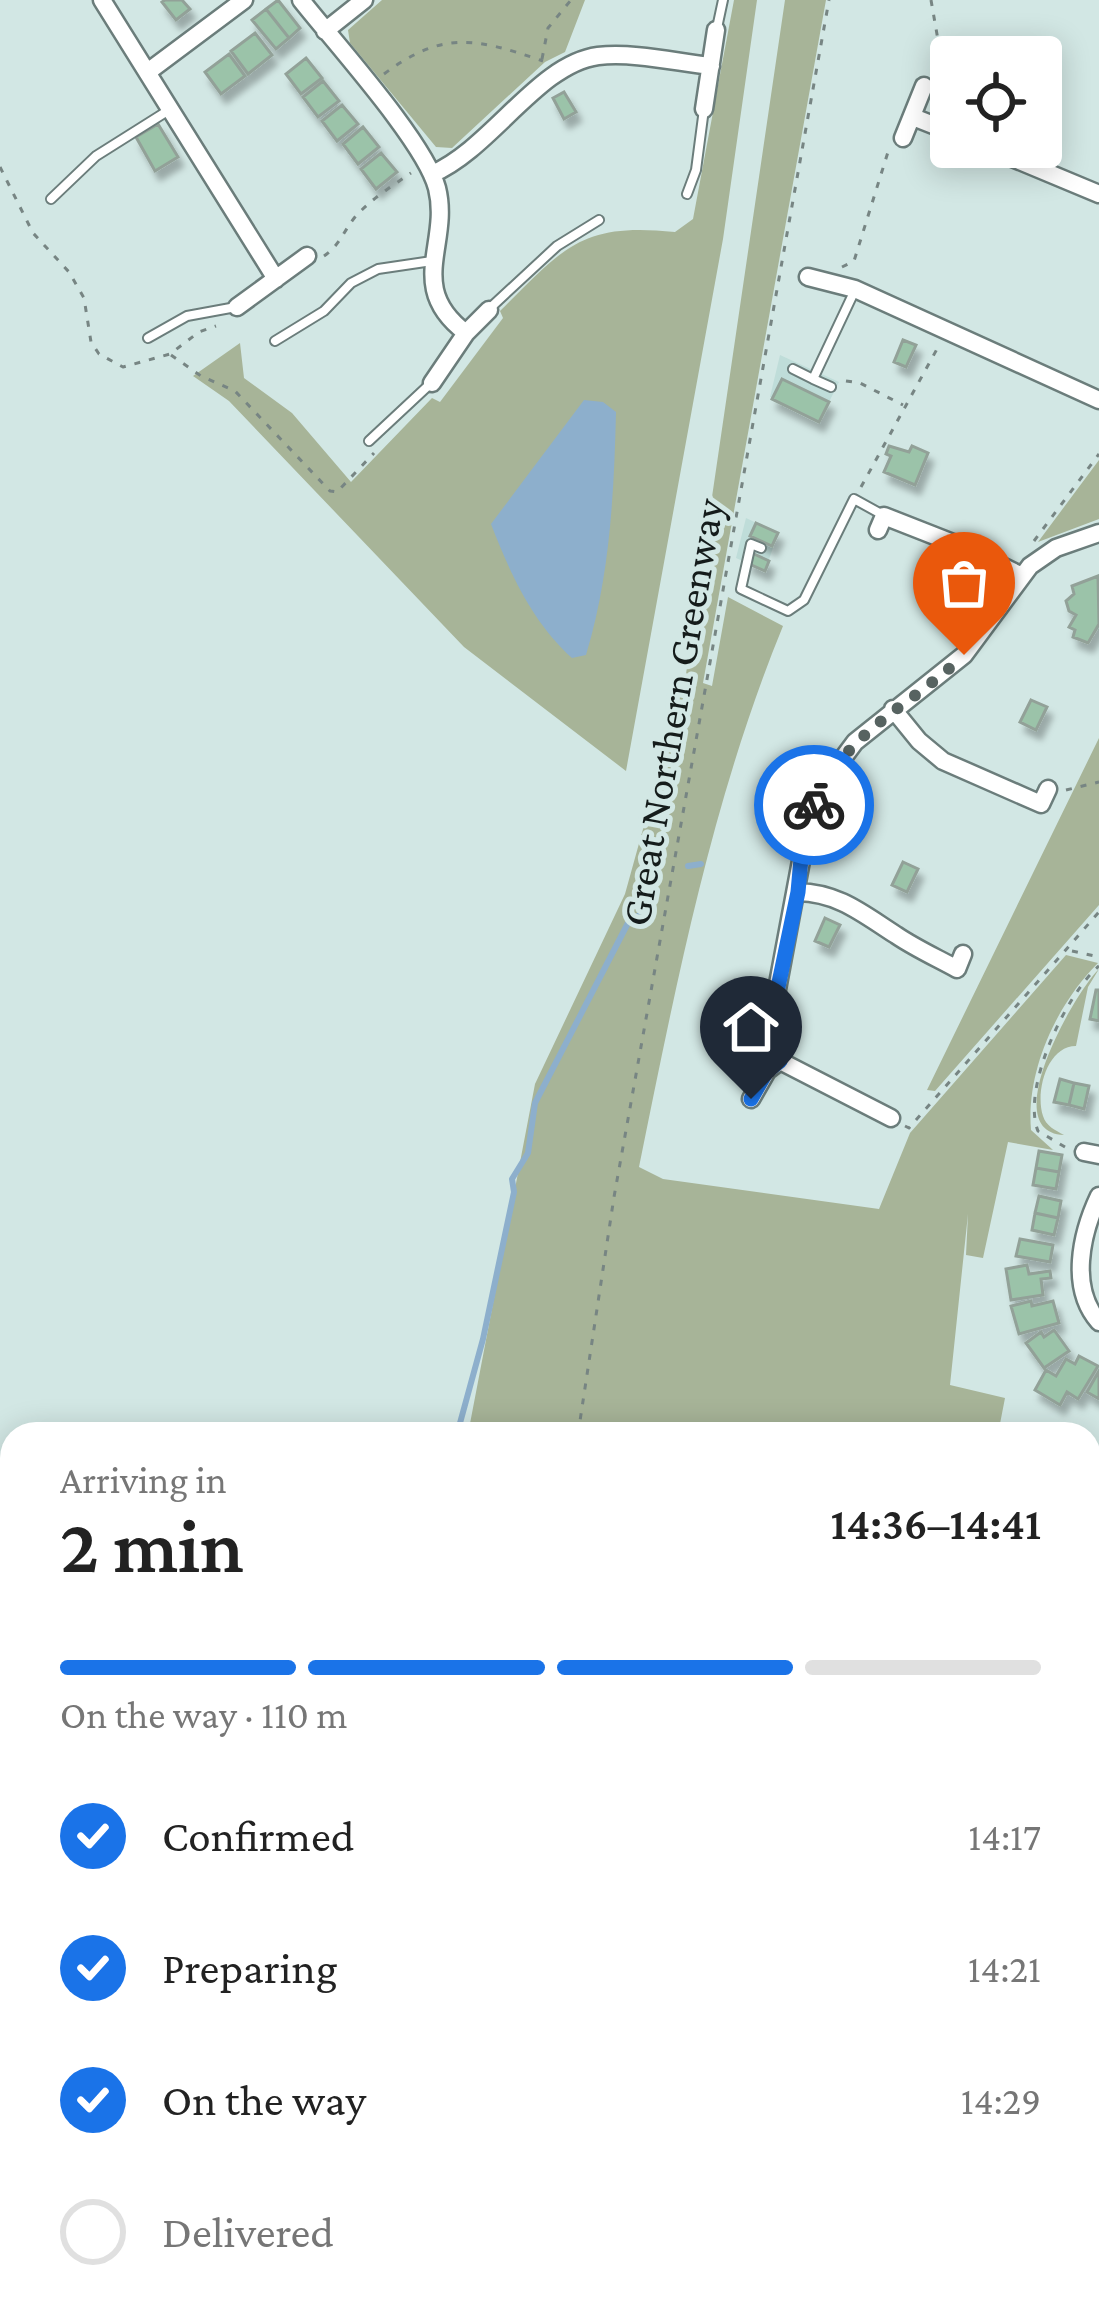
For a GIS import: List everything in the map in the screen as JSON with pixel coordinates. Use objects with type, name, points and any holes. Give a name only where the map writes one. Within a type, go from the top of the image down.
[{"type":"street","points":[[102,0],[276,279]]},
{"type":"street","points":[[149,71],[244,0]]},
{"type":"street","points":[[301,0],[430,169],[440,208],[433,282],[443,309],[466,333]]},
{"type":"street","points":[[326,31],[364,0]]},
{"type":"street","points":[[704,109],[716,30]]},
{"type":"street","points":[[430,169],[469,155],[554,76],[580,60],[612,55],[710,66]]},
{"type":"street","points":[[903,138],[924,86]]},
{"type":"street","points":[[913,117],[930,124]]},
{"type":"street","points":[[1036,168],[1099,194]]},
{"type":"street","points":[[234,314],[276,279],[315,256]]},
{"type":"street","points":[[808,277],[845,280],[1099,400]]},
{"type":"street","points":[[432,382],[466,333],[489,310]]},
{"type":"street","points":[[881,523],[963,547],[1017,574]]},
{"type":"street","points":[[891,1118],[780,1061],[770,1036],[798,892],[803,837],[823,785],[855,742],[964,655],[1017,574],[1042,556],[1099,533]]},
{"type":"street","points":[[893,709],[919,742],[943,761],[1041,804],[1048,789]]},
{"type":"street","points":[[798,892],[839,899],[957,969],[963,955]]},
{"type":"street","points":[[751,1099],[767,1071],[780,1061]]},
{"type":"street","points":[[1099,1196],[1080,1275],[1085,1300],[1099,1322]]},
{"type":"lane","points":[[716,30],[723,0]]},
{"type":"lane","points":[[51,199],[96,156],[171,109]]},
{"type":"lane","points":[[687,194],[696,170],[704,109]]},
{"type":"lane","points":[[489,310],[556,246],[599,220]]},
{"type":"lane","points":[[275,341],[324,311],[364,276],[378,269],[432,260]]},
{"type":"lane","points":[[813,379],[845,280]]},
{"type":"lane","points":[[148,338],[187,316],[234,314]]},
{"type":"lane","points":[[793,369],[832,387]]},
{"type":"lane","points":[[369,441],[432,382]]},
{"type":"lane","points":[[761,548],[751,544],[741,589],[781,610],[795,609],[804,600],[854,500],[881,523]]},
{"type":"path","points":[[542,59],[548,28],[571,0]]},
{"type":"path","name":"Great Northern Greenway","points":[[580,1422],[614,1197],[829,0]]},
{"type":"path","points":[[924,86],[934,75],[938,40],[931,0]]},
{"type":"path","points":[[368,86],[410,55],[459,40],[542,59],[554,76]]},
{"type":"path","points":[[845,280],[889,152],[903,138]]},
{"type":"path","points":[[0,167],[33,233],[69,272],[84,298],[91,342],[99,354],[123,367],[170,354],[234,314]]},
{"type":"path","points":[[315,256],[340,245],[362,210],[430,169]]},
{"type":"path","points":[[854,500],[947,332]]},
{"type":"path","points":[[170,354],[201,376],[235,391],[330,491],[337,492],[385,442]]},
{"type":"path","points":[[832,387],[844,381],[860,383],[905,406]]},
{"type":"path","points":[[1017,574],[1099,454]]},
{"type":"path","points":[[1048,789],[1069,791],[1099,782]]},
{"type":"path","points":[[891,1118],[909,1128],[1099,913]]},
{"type":"path","points":[[1068,950],[1099,957]]},
{"type":"path","points":[[1091,1153],[1042,1136],[1035,1125],[1033,1104],[1055,1035],[1082,982],[1099,966]]},
{"type":"shaded area","points":[[780,355],[839,382],[819,422],[770,397]]},
{"type":"shaded area","points":[[746,518],[778,533],[765,571],[736,558]]},
{"type":"green space","points":[[382,0],[585,0],[565,52],[545,62],[452,148],[436,147],[350,43],[348,30]]},
{"type":"green space","points":[[734,0],[757,0],[723,239],[626,771],[464,647],[229,401],[193,376],[240,343],[244,378],[292,413],[351,482],[432,398],[440,402],[503,318],[500,311],[558,256],[595,236],[617,231],[675,232],[693,219]]},
{"type":"green space","points":[[785,0],[826,0],[703,683],[712,686],[728,597],[783,626],[716,825],[639,1167],[663,1179],[879,1209],[910,1133],[1066,955],[1098,963],[1057,1019],[1033,1085],[1031,1130],[1053,1150],[1008,1142],[983,1258],[966,1255],[968,1214],[950,1385],[1005,1398],[1000,1422],[470,1422],[535,1084],[625,894],[686,674]]},
{"type":"green space","points":[[1099,460],[1099,519],[1038,542]]},
{"type":"green space","points":[[1099,738],[1099,905],[935,1091],[927,1090]]},
{"type":"green space","points":[[1099,969],[1088,987],[1076,1046],[1057,1054],[1042,1083],[1044,1119],[1064,1135],[1045,1128],[1037,1111],[1038,1087],[1059,1031]]},
{"type":"water","points":[[584,400],[603,402],[616,412],[614,473],[606,565],[594,625],[586,655],[572,658],[524,596],[491,524]]},
{"type":"building","points":[[165,0],[182,0],[190,9],[176,20]]},
{"type":"building","points":[[278,0],[300,28],[289,38],[266,9]]},
{"type":"building","points":[[266,9],[289,38],[276,49],[252,20]]},
{"type":"building","points":[[255,33],[272,55],[248,74],[231,51]]},
{"type":"building","points":[[229,54],[245,76],[221,94],[205,72]]},
{"type":"building","points":[[306,58],[322,78],[301,94],[286,74]]},
{"type":"building","points":[[323,81],[339,101],[318,117],[303,97]]},
{"type":"building","points":[[564,92],[576,112],[564,119],[553,98]]},
{"type":"building","points":[[342,105],[358,124],[337,141],[322,121]]},
{"type":"building","points":[[158,124],[178,157],[155,171],[136,137]]},
{"type":"building","points":[[363,127],[379,147],[358,164],[343,144]]},
{"type":"building","points":[[381,153],[397,172],[376,189],[361,169]]},
{"type":"building","points":[[903,340],[916,345],[906,367],[894,362]]},
{"type":"building","points":[[782,379],[829,402],[819,422],[772,399]]},
{"type":"building","points":[[889,446],[909,452],[912,446],[928,453],[915,485],[884,472],[891,456],[886,454]]},
{"type":"building","points":[[756,523],[778,533],[772,546],[750,536]]},
{"type":"building","points":[[752,553],[769,561],[765,571],[747,563]]},
{"type":"building","points":[[1098,576],[1099,624],[1088,643],[1073,637],[1075,630],[1069,627],[1076,615],[1066,601],[1074,594],[1072,586]]},
{"type":"building","points":[[1031,700],[1047,707],[1036,730],[1020,722]]},
{"type":"building","points":[[903,862],[918,869],[907,892],[892,885]]},
{"type":"building","points":[[825,918],[840,925],[829,947],[815,941]]},
{"type":"building","points":[[1099,990],[1099,1021],[1090,1019]]},
{"type":"building","points":[[1060,1079],[1074,1083],[1069,1105],[1054,1102]]},
{"type":"building","points":[[1074,1083],[1089,1086],[1084,1109],[1069,1105]]},
{"type":"building","points":[[1039,1151],[1062,1155],[1059,1172],[1036,1168]]},
{"type":"building","points":[[1036,1168],[1059,1172],[1056,1189],[1033,1185]]},
{"type":"building","points":[[1039,1196],[1061,1201],[1058,1218],[1035,1213]]},
{"type":"building","points":[[1035,1213],[1058,1218],[1054,1235],[1032,1230]]},
{"type":"building","points":[[1020,1239],[1053,1245],[1050,1262],[1016,1256]]},
{"type":"building","points":[[1027,1265],[1029,1274],[1050,1271],[1051,1278],[1041,1279],[1043,1295],[1011,1300],[1006,1269]]},
{"type":"building","points":[[1031,1301],[1032,1306],[1053,1301],[1059,1323],[1019,1334],[1011,1306]]},
{"type":"building","points":[[1054,1330],[1069,1351],[1044,1368],[1026,1343],[1041,1332],[1044,1337]]},
{"type":"building","points":[[1079,1356],[1098,1366],[1078,1399],[1067,1392],[1060,1405],[1035,1390],[1046,1370],[1056,1376],[1066,1359],[1075,1364]]},
{"type":"building","points":[[1099,1371],[1099,1399],[1087,1392]]},
{"type":"waterway","points":[[688,866],[701,864]]},
{"type":"waterway","points":[[460,1422],[483,1339],[514,1192],[512,1179],[528,1153],[535,1103],[628,923],[638,916]]},
{"type":"way so far","points":[[814,805],[832,771],[868,729],[964,655]]},
{"type":"route","points":[[751,1099],[767,1071],[780,1061],[770,1036],[772,1016],[798,892],[803,837],[814,805]]}]
